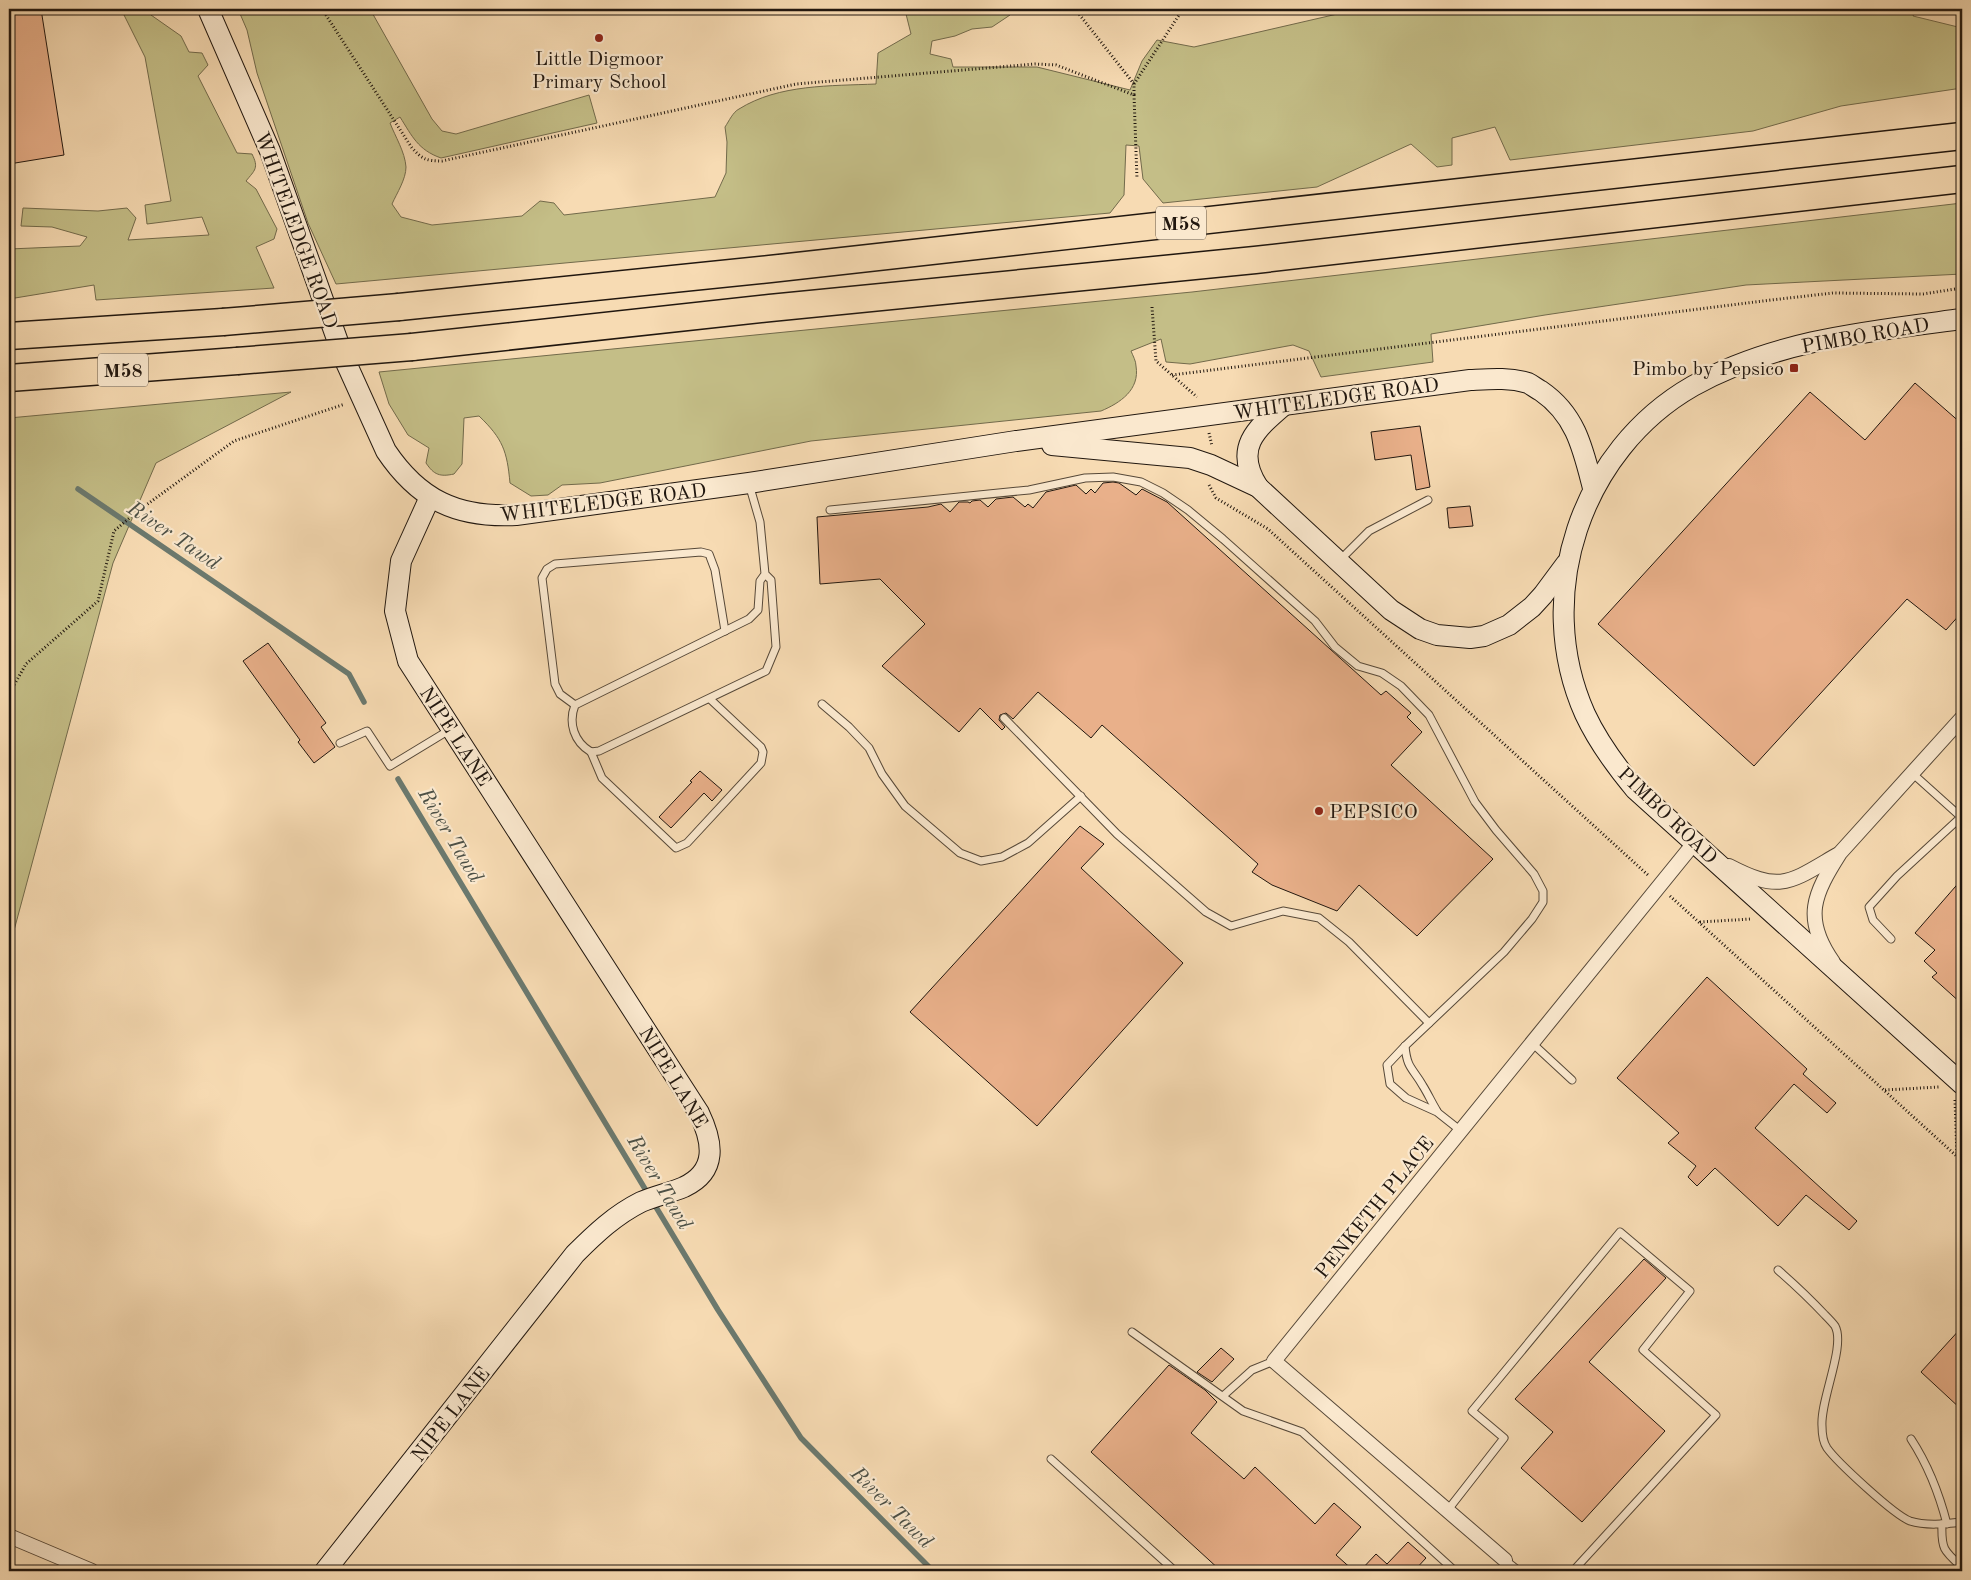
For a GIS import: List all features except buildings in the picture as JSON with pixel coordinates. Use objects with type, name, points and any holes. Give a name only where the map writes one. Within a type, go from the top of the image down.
[{"type":"highway","name":"M58","points":[[9,336],[224,322],[398,307],[770,270],[1962,136]]},
{"type":"highway","name":"M58","points":[[9,378],[237,362],[412,347],[770,308],[1255,260],[1962,179]]},
{"type":"street","name":"WHITELEDGE ROAD","points":[[208,9],[270,151],[361,399],[386,451],[395,465],[430,498],[462,511],[499,516],[749,483],[1016,441],[1470,380],[1503,378],[1529,383],[1553,400],[1572,423],[1582,444],[1594,488]]},
{"type":"street","name":"PIMBO ROAD","points":[[1954,1089],[1851,984],[1635,788],[1611,758],[1597,737],[1574,682],[1566,649],[1564,596],[1568,560],[1574,537],[1594,488],[1618,452],[1656,413],[1676,397],[1718,374],[1780,351],[1813,342],[1962,319]]},
{"type":"street","points":[[1258,487],[1250,474],[1248,460],[1252,436],[1259,426],[1284,405]]},
{"type":"street","name":"WHITELEDGE ROAD","points":[[1016,441],[1190,458],[1211,465],[1258,487],[1392,610],[1420,629],[1445,636],[1470,638],[1497,631],[1520,618],[1543,596],[1568,560]]},
{"type":"street","name":"NIPE LANE","points":[[325,1571],[575,1254],[613,1218],[641,1202],[697,1180],[707,1169],[710,1152],[708,1131],[699,1113],[408,661],[396,611],[401,561],[430,498]]},
{"type":"street","points":[[1851,984],[1824,947],[1814,920],[1814,906],[1818,892],[1840,853],[1962,718]]},
{"type":"street","points":[[1702,848],[1746,875],[1763,882],[1779,883],[1803,875],[1840,853]]},
{"type":"street","name":"PENKETH PLACE","points":[[1274,1361],[1660,886],[1702,848]]},
{"type":"street","points":[[1274,1361],[1505,1560]]},
{"type":"street","points":[[9,1536],[92,1571]]},
{"type":"lane","points":[[830,510],[1029,490],[1085,478],[1114,477],[1140,482],[1163,493],[1216,533],[1314,621],[1335,648],[1358,666],[1382,672],[1401,686],[1429,715],[1475,802],[1496,830],[1534,874],[1543,891],[1543,902],[1504,952],[1387,1065],[1390,1084],[1406,1098],[1437,1112],[1461,1131]]},
{"type":"lane","points":[[591,752],[599,751],[766,671],[776,647],[771,580],[765,574],[760,522],[749,483]]},
{"type":"lane","points":[[1339,561],[1368,531],[1428,500]]},
{"type":"lane","points":[[574,705],[560,694],[554,684],[542,578],[547,569],[555,564],[701,552],[709,554],[715,570],[725,630]]},
{"type":"lane","points":[[710,699],[761,747],[763,752],[760,763],[687,843],[676,848],[602,778],[591,752],[579,742],[574,732],[570,721],[574,705],[748,619],[758,610],[760,580],[765,574]]},
{"type":"lane","points":[[822,704],[849,727],[869,748],[882,774],[906,806],[960,853],[981,861],[1002,858],[1028,843],[1081,796]]},
{"type":"lane","points":[[1004,718],[1117,834],[1206,912],[1231,926],[1283,911],[1319,918],[1349,942],[1429,1023]]},
{"type":"lane","points":[[340,743],[367,731],[390,766],[451,729]]},
{"type":"lane","points":[[1891,939],[1872,920],[1869,907],[1897,876],[1961,817],[1912,773]]},
{"type":"lane","points":[[1532,1043],[1572,1080]]},
{"type":"lane","points":[[1405,1046],[1409,1068],[1422,1084],[1437,1112]]},
{"type":"lane","points":[[1447,1511],[1504,1438],[1472,1411],[1620,1232],[1690,1291],[1642,1350],[1716,1416],[1573,1571]]},
{"type":"lane","points":[[1778,1270],[1813,1302],[1835,1326],[1838,1343],[1836,1358],[1824,1400],[1822,1416],[1822,1428],[1826,1446],[1860,1481],[1908,1520],[1921,1523],[1944,1524],[1962,1522]]},
{"type":"lane","points":[[1132,1332],[1243,1411],[1302,1432],[1455,1571]]},
{"type":"lane","points":[[1223,1396],[1252,1370],[1274,1361]]},
{"type":"lane","points":[[1910,1439],[1923,1457],[1934,1482],[1944,1524],[1941,1542],[1945,1552],[1962,1567]]},
{"type":"lane","points":[[1051,1459],[1174,1571]]},
{"type":"lane","points":[[1505,1560],[1519,1571]]},
{"type":"path","points":[[322,9],[412,148],[428,161],[442,161],[796,84],[1035,64],[1056,66],[1134,96]]},
{"type":"path","points":[[1075,9],[1134,84]]},
{"type":"path","points":[[1137,179],[1134,84],[1183,9]]},
{"type":"path","points":[[1172,375],[1833,293],[1922,294],[1962,288]]},
{"type":"path","points":[[1152,306],[1156,361],[1202,401]]},
{"type":"path","points":[[9,694],[26,664],[98,601],[114,530],[234,440],[361,399]]},
{"type":"path","points":[[1209,486],[1216,498],[1268,529],[1962,1161]]},
{"type":"path","points":[[1699,922],[1767,918],[1773,912]]},
{"type":"path","points":[[1885,1090],[1954,1089],[1957,1156]]},
{"type":"shaded area","points":[[121,9],[161,9],[151,15],[181,36],[189,52],[202,53],[208,65],[198,76],[237,153],[252,154],[256,166],[246,181],[256,189],[277,229],[274,239],[256,247],[274,288],[96,300],[94,285],[9,299],[9,249],[80,246],[87,237],[52,227],[21,226],[23,208],[98,211],[127,208],[136,218],[128,240],[209,235],[202,217],[147,224],[145,205],[171,201],[145,57]]},
{"type":"shaded area","points":[[238,9],[370,9],[432,119],[442,131],[456,134],[589,95],[597,123],[441,158],[421,147],[400,117],[390,123],[402,150],[406,167],[403,181],[392,204],[401,217],[432,225],[522,216],[540,201],[554,203],[564,215],[715,197],[726,173],[727,142],[725,127],[737,110],[771,95],[788,91],[823,86],[876,84],[878,53],[911,34],[906,14],[921,9],[1012,9],[1010,15],[992,27],[972,29],[955,36],[932,41],[930,54],[951,59],[953,67],[1037,67],[1130,90],[1142,61],[1157,40],[1194,47],[1359,9],[1916,9],[1913,16],[1962,28],[1962,88],[1841,106],[1753,131],[1510,160],[1495,127],[1452,138],[1452,165],[1437,167],[1411,144],[1317,187],[1163,203],[1143,179],[1139,146],[1126,145],[1124,195],[1110,213],[336,284],[308,223],[257,73],[247,30]]},
{"type":"shaded area","points":[[1962,203],[1962,274],[1746,285],[1545,315],[1431,334],[1433,362],[1321,377],[1309,351],[1293,345],[1190,364],[1166,362],[1161,339],[1131,351],[1136,362],[1135,382],[1132,389],[1121,400],[1101,411],[811,441],[600,483],[562,485],[548,495],[531,496],[510,483],[505,454],[499,439],[479,416],[464,418],[462,464],[454,474],[441,475],[435,473],[426,463],[429,448],[408,435],[389,404],[379,372],[1192,292]]},
{"type":"shaded area","points":[[291,392],[156,463],[113,563],[9,949],[9,418]]},
{"type":"waterway","name":"River Tawd","points":[[78,489],[349,674],[364,702]]},
{"type":"waterway","name":"River Tawd","points":[[398,779],[718,1310],[801,1438],[933,1571]]},
{"type":"place","name":"Little Digmoor Primary School","points":[[599,38]]},
{"type":"place","name":"Pimbo by Pepsico","points":[[1794,368]]},
{"type":"place","name":"PEPSICO","points":[[1319,811]]}]
